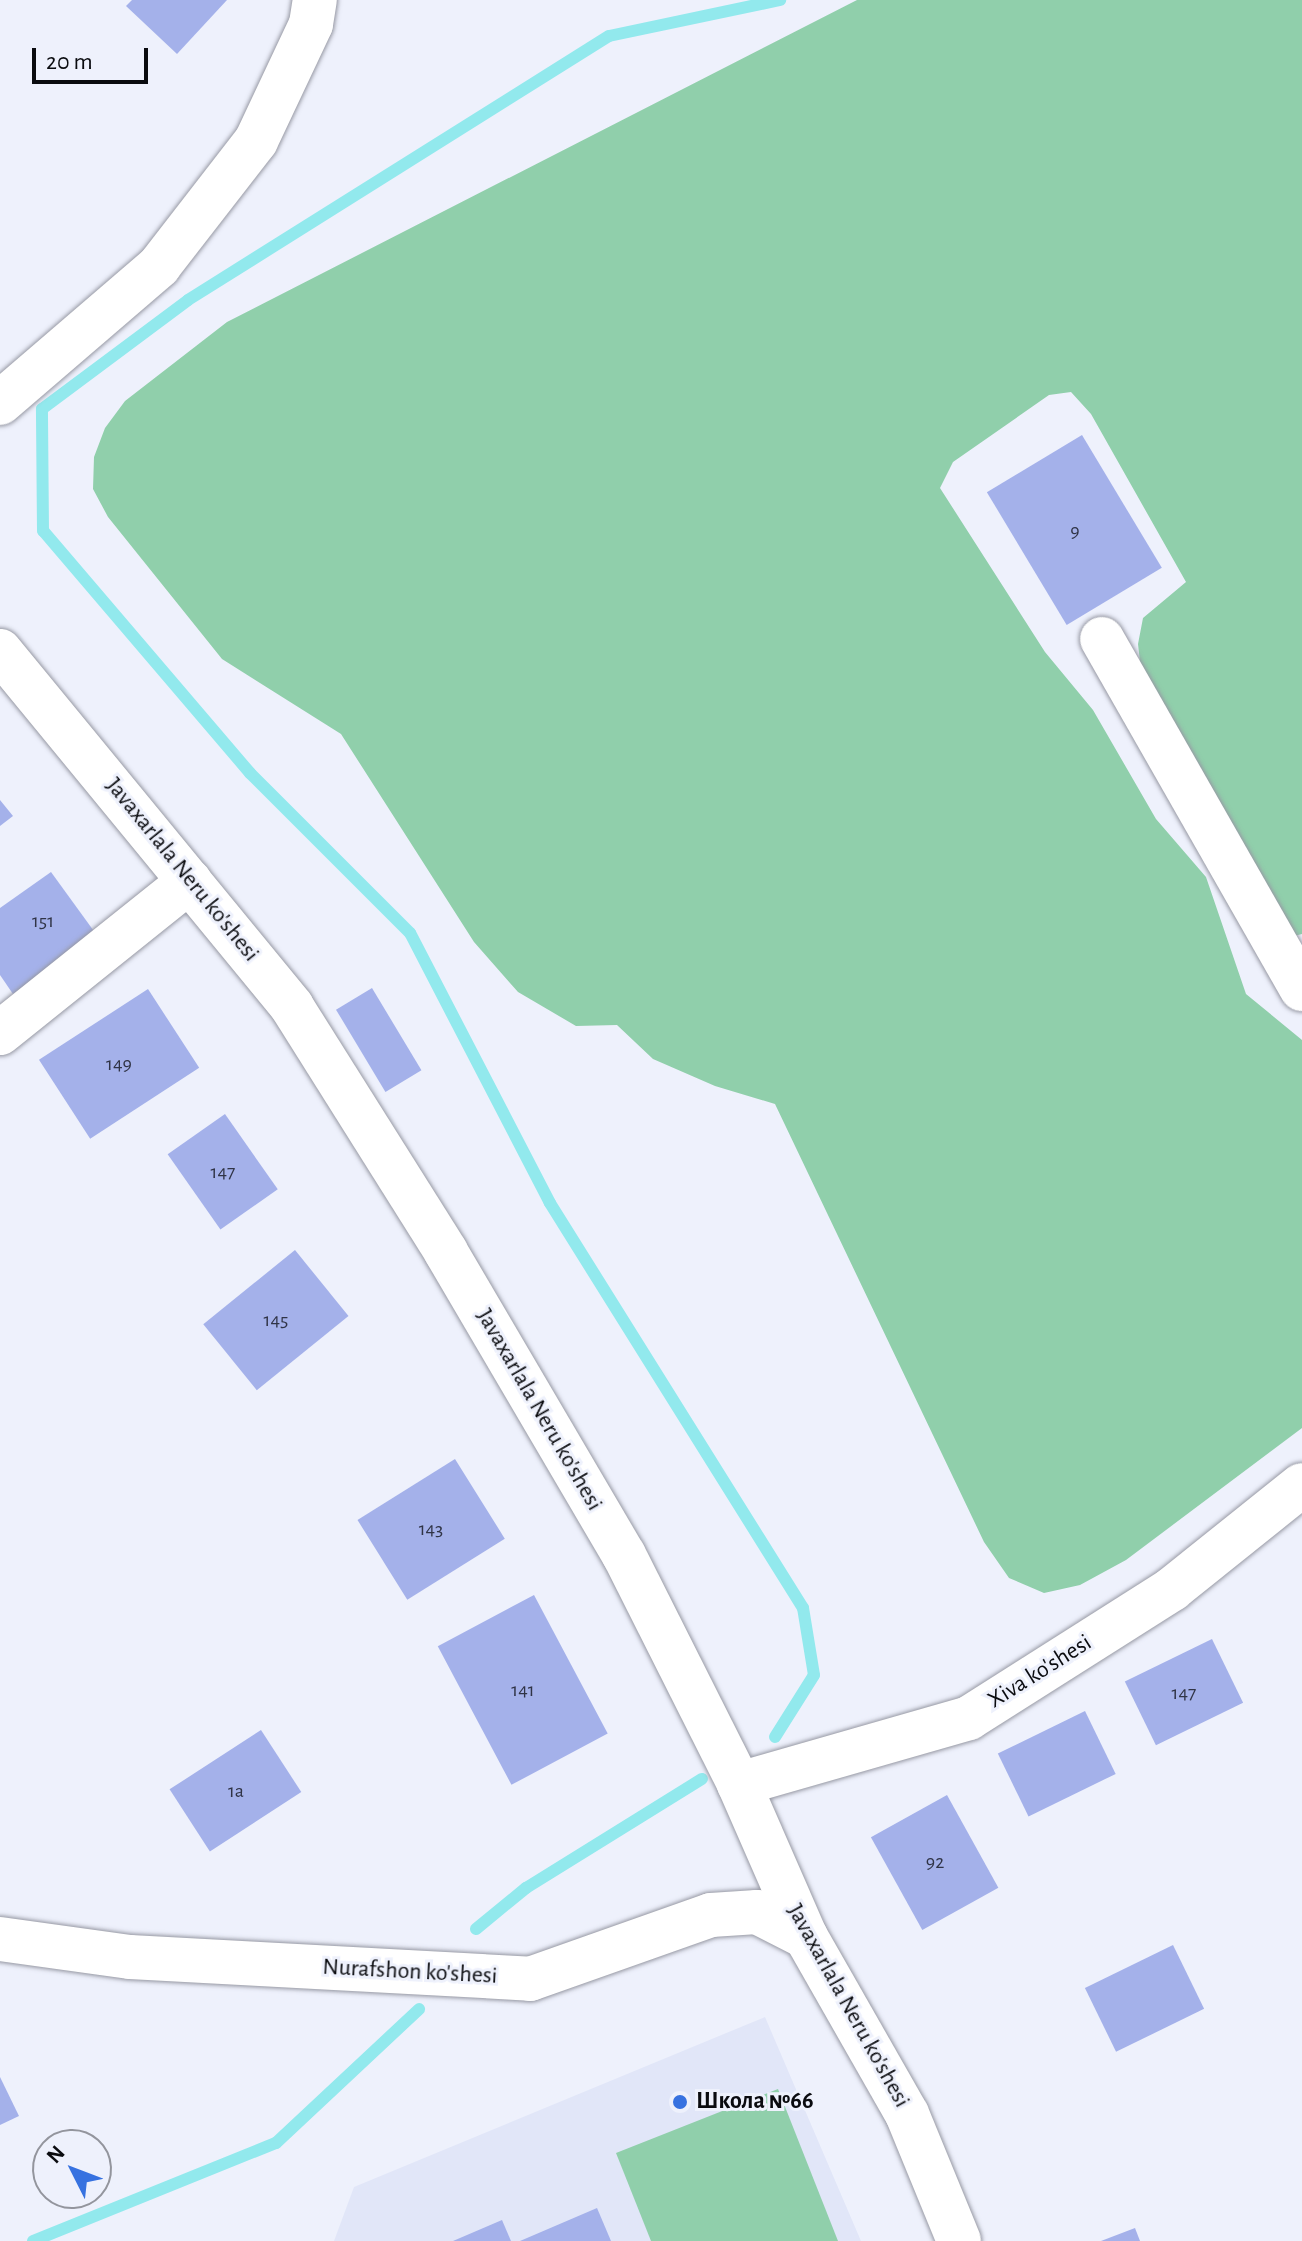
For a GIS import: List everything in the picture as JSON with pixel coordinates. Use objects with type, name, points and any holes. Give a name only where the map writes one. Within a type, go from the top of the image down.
[{"type":"street","points":[[0,403],[159,266],[256,141],[311,24],[315,0]]},
{"type":"street","points":[[1102,639],[1302,989]]},
{"type":"street","name":"Javaxarlala Neru ko'shesi","points":[[0,651],[292,1007],[446,1252],[624,1555],[739,1784],[806,1937],[907,2114],[959,2241]]},
{"type":"street","points":[[0,1033],[190,881]]},
{"type":"street","name":"Xiva ko'shesi","points":[[739,1784],[969,1718],[1172,1589],[1300,1484]]},
{"type":"street","name":"Nurafshon ko'shesi","points":[[0,1939],[130,1957],[530,1979],[711,1915],[757,1912],[806,1937]]},
{"type":"shaded area","name":"Школа №66","points":[[765,2017],[861,2241],[334,2241],[354,2187]]},
{"type":"green space","points":[[857,0],[1302,0],[1302,934],[1290,937],[1141,671],[1138,644],[1143,618],[1186,582],[1091,414],[1071,392],[1049,395],[953,462],[940,488],[1045,652],[1093,710],[1156,819],[1206,877],[1246,994],[1302,1040],[1302,1428],[1126,1560],[1080,1585],[1044,1593],[1009,1578],[984,1542],[775,1104],[715,1086],[653,1059],[617,1025],[576,1026],[518,992],[474,942],[341,734],[222,659],[108,517],[93,489],[94,457],[105,428],[125,401],[227,322]]},
{"type":"green space","points":[[778,2089],[838,2241],[651,2241],[616,2153]]},
{"type":"building","points":[[132,0],[227,0],[177,54],[126,6]]},
{"type":"building","points":[[1082,435],[1162,568],[1067,625],[987,492]]},
{"type":"building","points":[[0,800],[13,816],[0,826]]},
{"type":"building","points":[[51,872],[96,934],[13,994],[0,975],[0,908]]},
{"type":"building","points":[[372,988],[421,1070],[385,1092],[336,1010]]},
{"type":"building","points":[[148,989],[199,1068],[90,1139],[39,1060]]},
{"type":"building","points":[[225,1114],[278,1189],[220,1230],[168,1154]]},
{"type":"building","points":[[295,1250],[348,1316],[257,1390],[203,1324]]},
{"type":"building","points":[[455,1459],[505,1539],[407,1600],[357,1520]]},
{"type":"building","points":[[534,1595],[608,1734],[511,1785],[438,1646]]},
{"type":"building","points":[[1212,1639],[1243,1703],[1156,1745],[1125,1682]]},
{"type":"building","points":[[1085,1711],[1116,1774],[1029,1816],[998,1754]]},
{"type":"building","points":[[261,1730],[301,1792],[210,1851],[170,1789]]},
{"type":"building","points":[[947,1795],[998,1888],[922,1930],[871,1837]]},
{"type":"building","points":[[1173,1945],[1204,2009],[1116,2052],[1085,1988]]},
{"type":"building","points":[[0,2077],[19,2116],[0,2125]]},
{"type":"building","points":[[597,2208],[611,2241],[520,2241]]},
{"type":"building","points":[[502,2220],[511,2241],[453,2241]]},
{"type":"building","points":[[1135,2228],[1140,2241],[1101,2241]]},
{"type":"waterway","points":[[775,1737],[814,1675],[803,1608],[550,1203],[410,933],[250,773],[43,531],[42,409],[188,300],[609,36],[780,0]]},
{"type":"waterway","points":[[476,1929],[526,1888],[702,1779]]},
{"type":"waterway","points":[[33,2241],[276,2143],[419,2009]]},
{"type":"place","name":"Школа №66","points":[[680,2102]]}]
